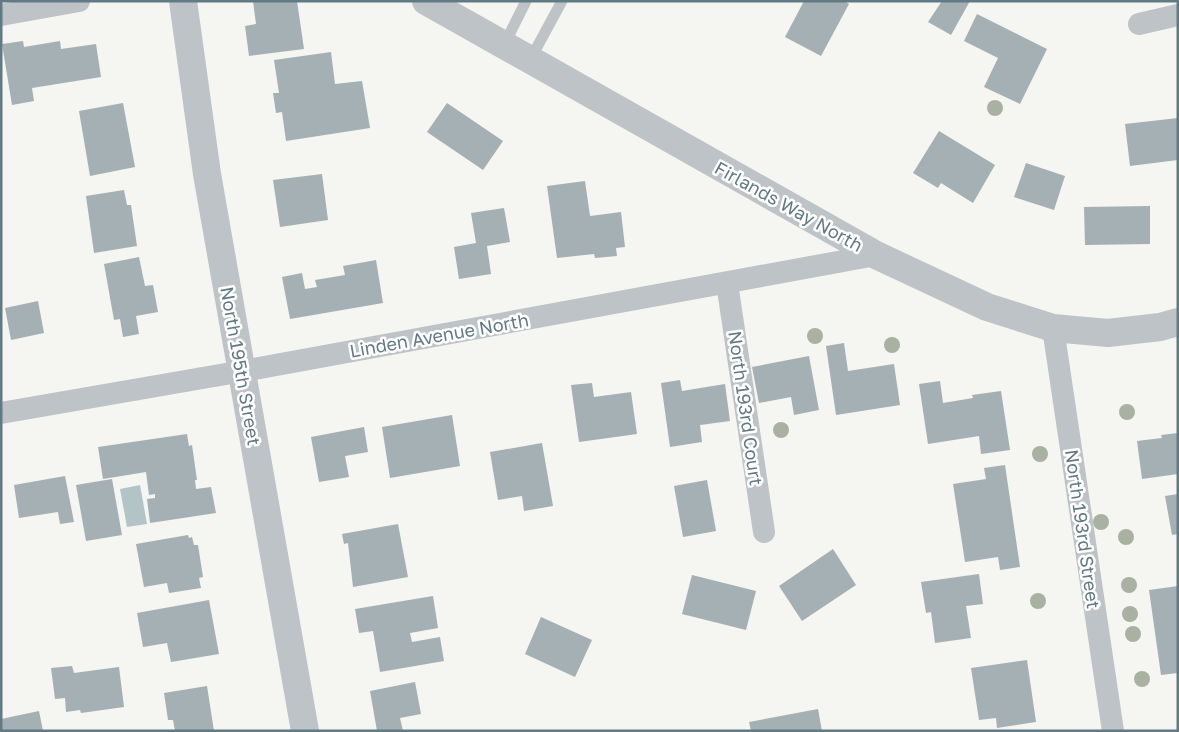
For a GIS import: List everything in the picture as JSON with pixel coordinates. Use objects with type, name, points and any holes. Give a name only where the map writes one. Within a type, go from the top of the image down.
[{"type":"street","points":[[1,15],[79,1]]},
{"type":"street","name":"North 195th Street","points":[[183,1],[207,174],[305,731]]},
{"type":"street","name":"Firlands Way North","points":[[426,1],[876,255],[987,307],[1053,328],[1108,333],[1160,327],[1178,322]]},
{"type":"street","points":[[1139,24],[1178,15]]},
{"type":"street","name":"Linden Avenue North","points":[[1,413],[876,255]]},
{"type":"street","name":"North 193rd Court","points":[[728,283],[764,532]]},
{"type":"street","name":"North 193rd Street","points":[[1053,328],[1113,731]]},
{"type":"lane","points":[[504,45],[526,1]]},
{"type":"lane","points":[[530,60],[562,1]]},
{"type":"shaded area","points":[[140,485],[147,524],[127,527],[120,489]]},
{"type":"building","points":[[253,1],[297,1],[304,49],[249,56],[245,26],[256,24]]},
{"type":"building","points":[[804,1],[844,1],[849,4],[821,56],[785,37]]},
{"type":"building","points":[[942,1],[970,1],[951,35],[928,22]]},
{"type":"building","points":[[977,14],[1047,49],[1020,104],[984,87],[998,58],[964,41]]},
{"type":"building","points":[[23,41],[24,47],[60,41],[61,49],[96,44],[101,77],[32,88],[34,101],[12,105],[2,44]]},
{"type":"building","points":[[331,52],[335,84],[362,81],[370,128],[286,141],[282,112],[276,113],[273,93],[279,93],[274,60]]},
{"type":"building","points":[[123,103],[135,167],[90,176],[79,111]]},
{"type":"building","points":[[447,103],[503,141],[483,170],[427,132]]},
{"type":"building","points":[[1178,118],[1178,160],[1130,166],[1125,124]]},
{"type":"building","points":[[939,131],[995,165],[973,203],[941,183],[938,188],[913,173]]},
{"type":"building","points":[[1026,163],[1065,176],[1054,210],[1014,197]]},
{"type":"building","points":[[322,174],[328,220],[280,227],[273,180]]},
{"type":"building","points":[[585,181],[590,216],[621,212],[625,247],[616,248],[617,256],[595,258],[594,254],[557,258],[547,186]]},
{"type":"building","points":[[124,190],[127,205],[131,205],[137,246],[94,253],[86,196]]},
{"type":"building","points":[[1150,206],[1150,244],[1085,245],[1084,207]]},
{"type":"building","points":[[504,208],[510,242],[487,246],[491,274],[459,279],[454,247],[476,243],[471,213]]},
{"type":"building","points":[[139,257],[145,286],[153,285],[158,312],[136,316],[139,334],[123,337],[120,319],[114,320],[104,264]]},
{"type":"building","points":[[376,260],[383,303],[290,319],[282,277],[302,273],[305,289],[317,287],[315,280],[345,275],[343,266]]},
{"type":"building","points":[[38,301],[44,333],[11,340],[5,308]]},
{"type":"building","points":[[844,343],[848,371],[894,364],[900,405],[836,415],[826,346]]},
{"type":"building","points":[[809,356],[819,410],[794,415],[791,397],[759,403],[752,367]]},
{"type":"building","points":[[680,380],[682,391],[725,384],[730,421],[700,425],[702,442],[670,447],[661,383]]},
{"type":"building","points":[[940,381],[943,403],[973,398],[972,395],[1001,391],[1010,450],[981,454],[979,436],[928,444],[919,384]]},
{"type":"building","points":[[592,383],[594,397],[631,392],[637,434],[579,442],[571,385]]},
{"type":"building","points":[[452,415],[460,466],[390,478],[382,427]]},
{"type":"building","points":[[364,427],[368,452],[345,456],[349,477],[319,482],[311,437]]},
{"type":"building","points":[[1178,433],[1178,474],[1142,479],[1137,441],[1162,438],[1161,435]]},
{"type":"building","points":[[187,434],[189,446],[192,445],[197,480],[195,480],[196,489],[211,487],[216,513],[150,523],[147,499],[155,498],[155,494],[149,495],[146,472],[103,479],[98,447]]},
{"type":"building","points":[[542,443],[553,506],[524,511],[522,496],[498,500],[490,452]]},
{"type":"building","points":[[1005,465],[1020,567],[1000,570],[998,557],[965,562],[953,484],[986,479],[984,468]]},
{"type":"building","points":[[65,476],[74,522],[60,524],[58,512],[19,518],[14,485]]},
{"type":"building","points":[[112,479],[122,535],[86,541],[76,485]]},
{"type":"building","points":[[707,480],[716,531],[683,537],[674,486]]},
{"type":"building","points":[[1178,494],[1178,534],[1172,535],[1165,496]]},
{"type":"building","points":[[398,524],[408,577],[353,587],[348,543],[344,544],[342,534]]},
{"type":"building","points":[[188,535],[189,538],[192,537],[194,545],[198,545],[203,577],[199,578],[201,588],[169,593],[167,583],[144,587],[136,544]]},
{"type":"building","points":[[833,549],[856,585],[802,621],[779,586]]},
{"type":"building","points":[[979,574],[983,604],[966,606],[971,638],[935,643],[931,612],[926,613],[921,582]]},
{"type":"building","points":[[692,575],[756,591],[746,630],[682,614]]},
{"type":"building","points":[[1178,586],[1178,673],[1161,675],[1149,590]]},
{"type":"building","points":[[433,596],[438,628],[410,633],[412,642],[440,637],[444,661],[380,672],[373,631],[359,633],[355,609]]},
{"type":"building","points":[[209,600],[219,654],[171,662],[167,643],[143,647],[137,613]]},
{"type":"building","points":[[541,617],[592,640],[575,677],[525,654]]},
{"type":"building","points":[[1027,660],[1036,722],[997,728],[996,718],[979,720],[971,668]]},
{"type":"building","points":[[72,666],[74,673],[119,667],[124,707],[81,713],[80,710],[66,712],[65,698],[55,699],[51,668]]},
{"type":"building","points":[[415,682],[421,714],[400,718],[403,731],[377,731],[370,691]]},
{"type":"building","points":[[207,686],[214,731],[175,731],[173,720],[168,720],[164,693]]},
{"type":"building","points":[[818,709],[822,731],[751,731],[749,722]]},
{"type":"building","points":[[39,711],[43,731],[1,731],[1,719]]}]
